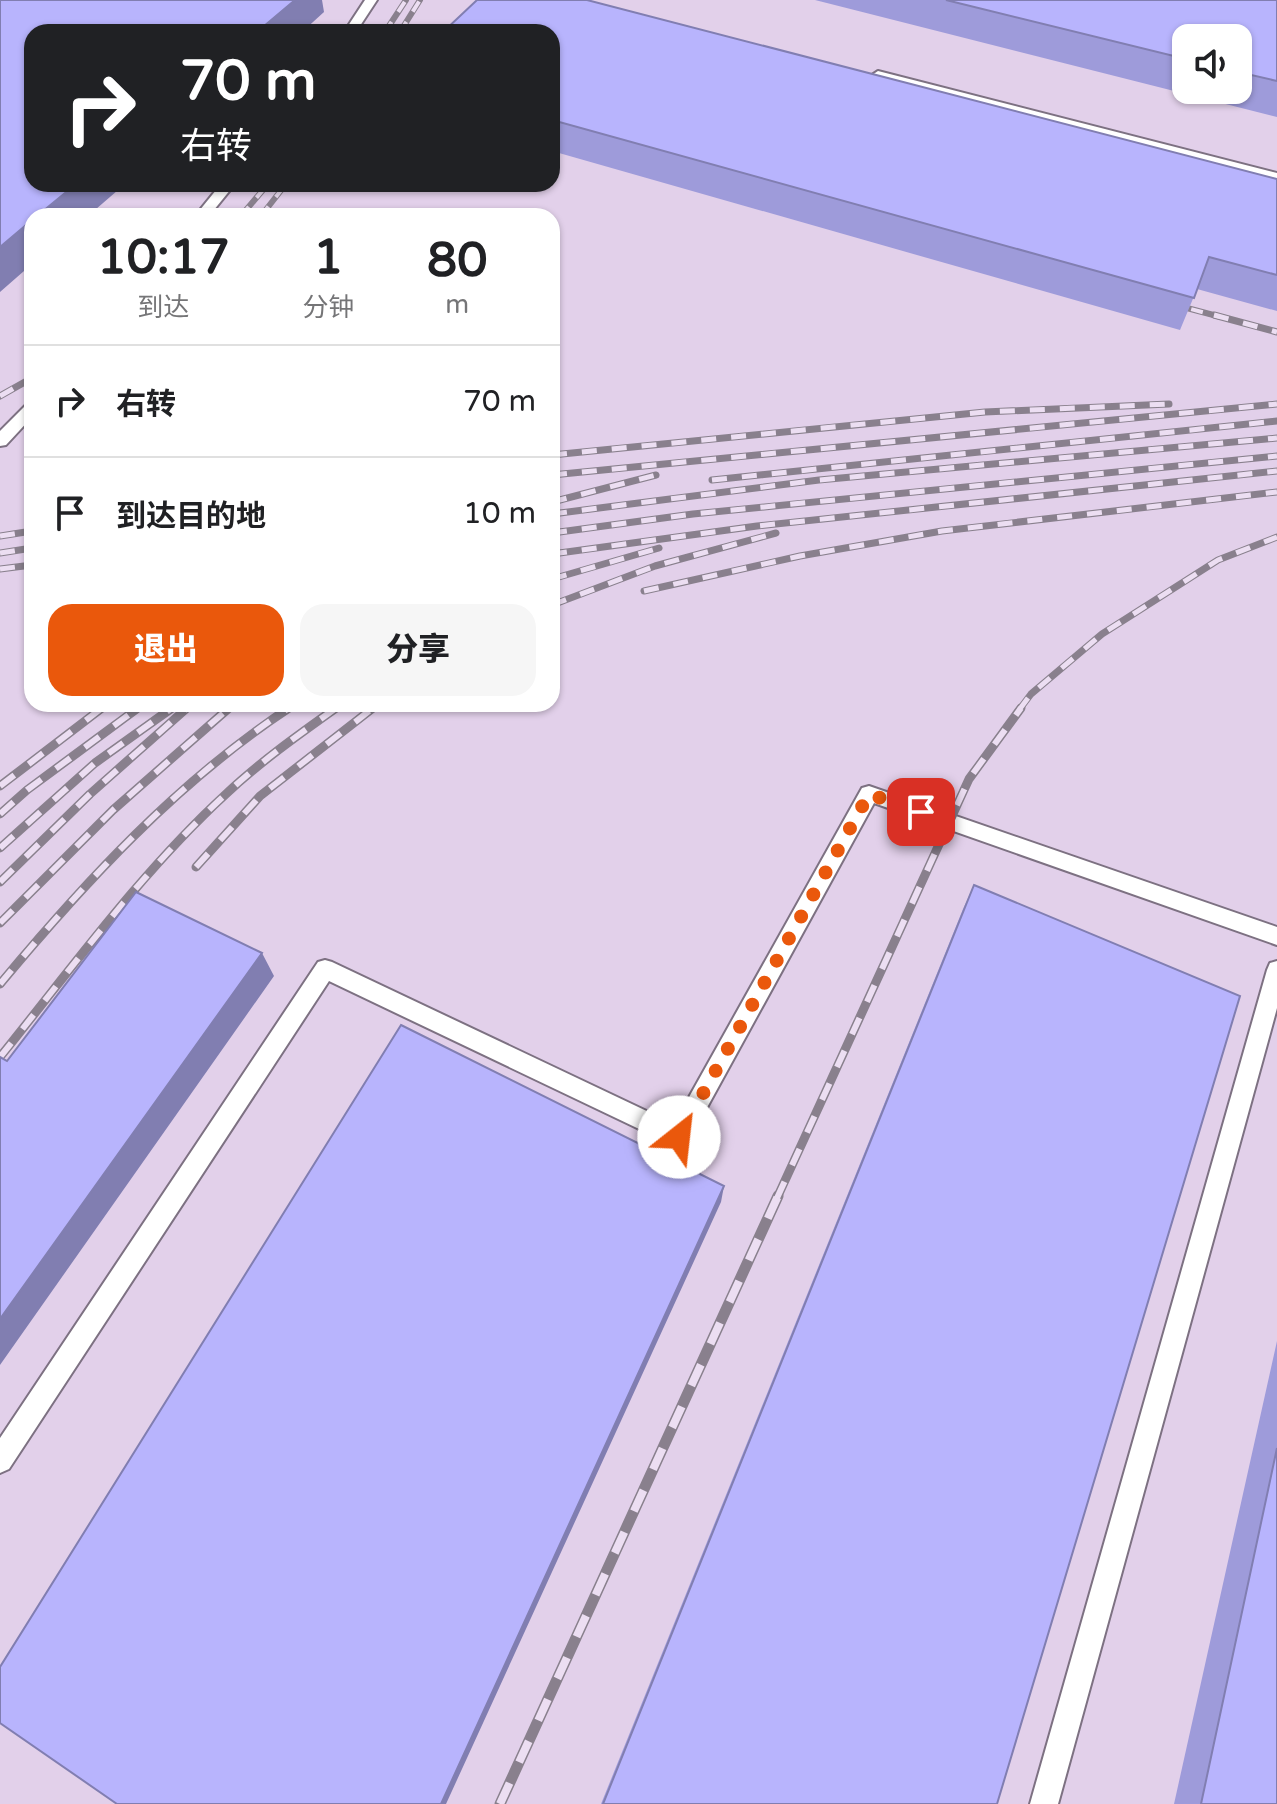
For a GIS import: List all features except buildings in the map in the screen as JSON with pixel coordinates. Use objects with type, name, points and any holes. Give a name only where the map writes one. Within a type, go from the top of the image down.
[{"type":"lane","points":[[355,24],[371,0]]},
{"type":"lane","points":[[859,71],[1277,177]]},
{"type":"lane","points":[[208,208],[222,192]]},
{"type":"lane","points":[[0,441],[24,416]]},
{"type":"lane","points":[[0,1460],[325,969],[679,1137],[869,794],[1277,936]]},
{"type":"lane","points":[[1044,1804],[1277,970]]},
{"type":"shaded area","points":[[0,0],[1277,0],[1277,1804],[0,1804]]},
{"type":"railway","points":[[390,24],[406,0]]},
{"type":"railway","points":[[405,24],[420,0]]},
{"type":"railway","points":[[248,208],[261,192]]},
{"type":"railway","points":[[267,208],[280,192]]},
{"type":"railway","points":[[1168,303],[1221,317]]},
{"type":"railway","points":[[1214,315],[1277,332]]},
{"type":"railway","points":[[0,396],[24,382]]},
{"type":"railway","points":[[560,454],[985,412],[1169,404]]},
{"type":"railway","points":[[560,474],[1277,404]]},
{"type":"railway","points":[[712,480],[1277,421]]},
{"type":"railway","points":[[560,513],[819,480],[1277,438]]},
{"type":"railway","points":[[560,532],[693,514],[1277,456]]},
{"type":"railway","points":[[560,553],[757,526],[1277,471]]},
{"type":"railway","points":[[560,500],[656,475]]},
{"type":"railway","points":[[644,591],[800,556],[942,531],[1277,492]]},
{"type":"railway","points":[[0,536],[24,532]]},
{"type":"railway","points":[[560,602],[655,566],[776,533]]},
{"type":"railway","points":[[1019,710],[1031,694],[1102,634],[1218,560],[1277,537]]},
{"type":"railway","points":[[560,577],[659,548]]},
{"type":"railway","points":[[0,553],[24,549]]},
{"type":"railway","points":[[0,569],[24,566]]},
{"type":"railway","points":[[777,1198],[969,779],[1021,708]]},
{"type":"railway","points":[[0,786],[97,712]]},
{"type":"railway","points":[[0,814],[27,790],[133,712]]},
{"type":"railway","points":[[0,848],[95,763],[166,712]]},
{"type":"railway","points":[[0,882],[90,794],[182,712]]},
{"type":"railway","points":[[0,923],[113,810],[224,712]]},
{"type":"railway","points":[[0,984],[99,871],[134,836],[208,768],[283,712]]},
{"type":"railway","points":[[0,1057],[165,855],[252,771],[330,712]]},
{"type":"railway","points":[[196,867],[260,796],[368,712]]},
{"type":"railway","points":[[500,1804],[778,1196]]},
{"type":"route","points":[[679,1137],[869,794],[921,812]]}]
